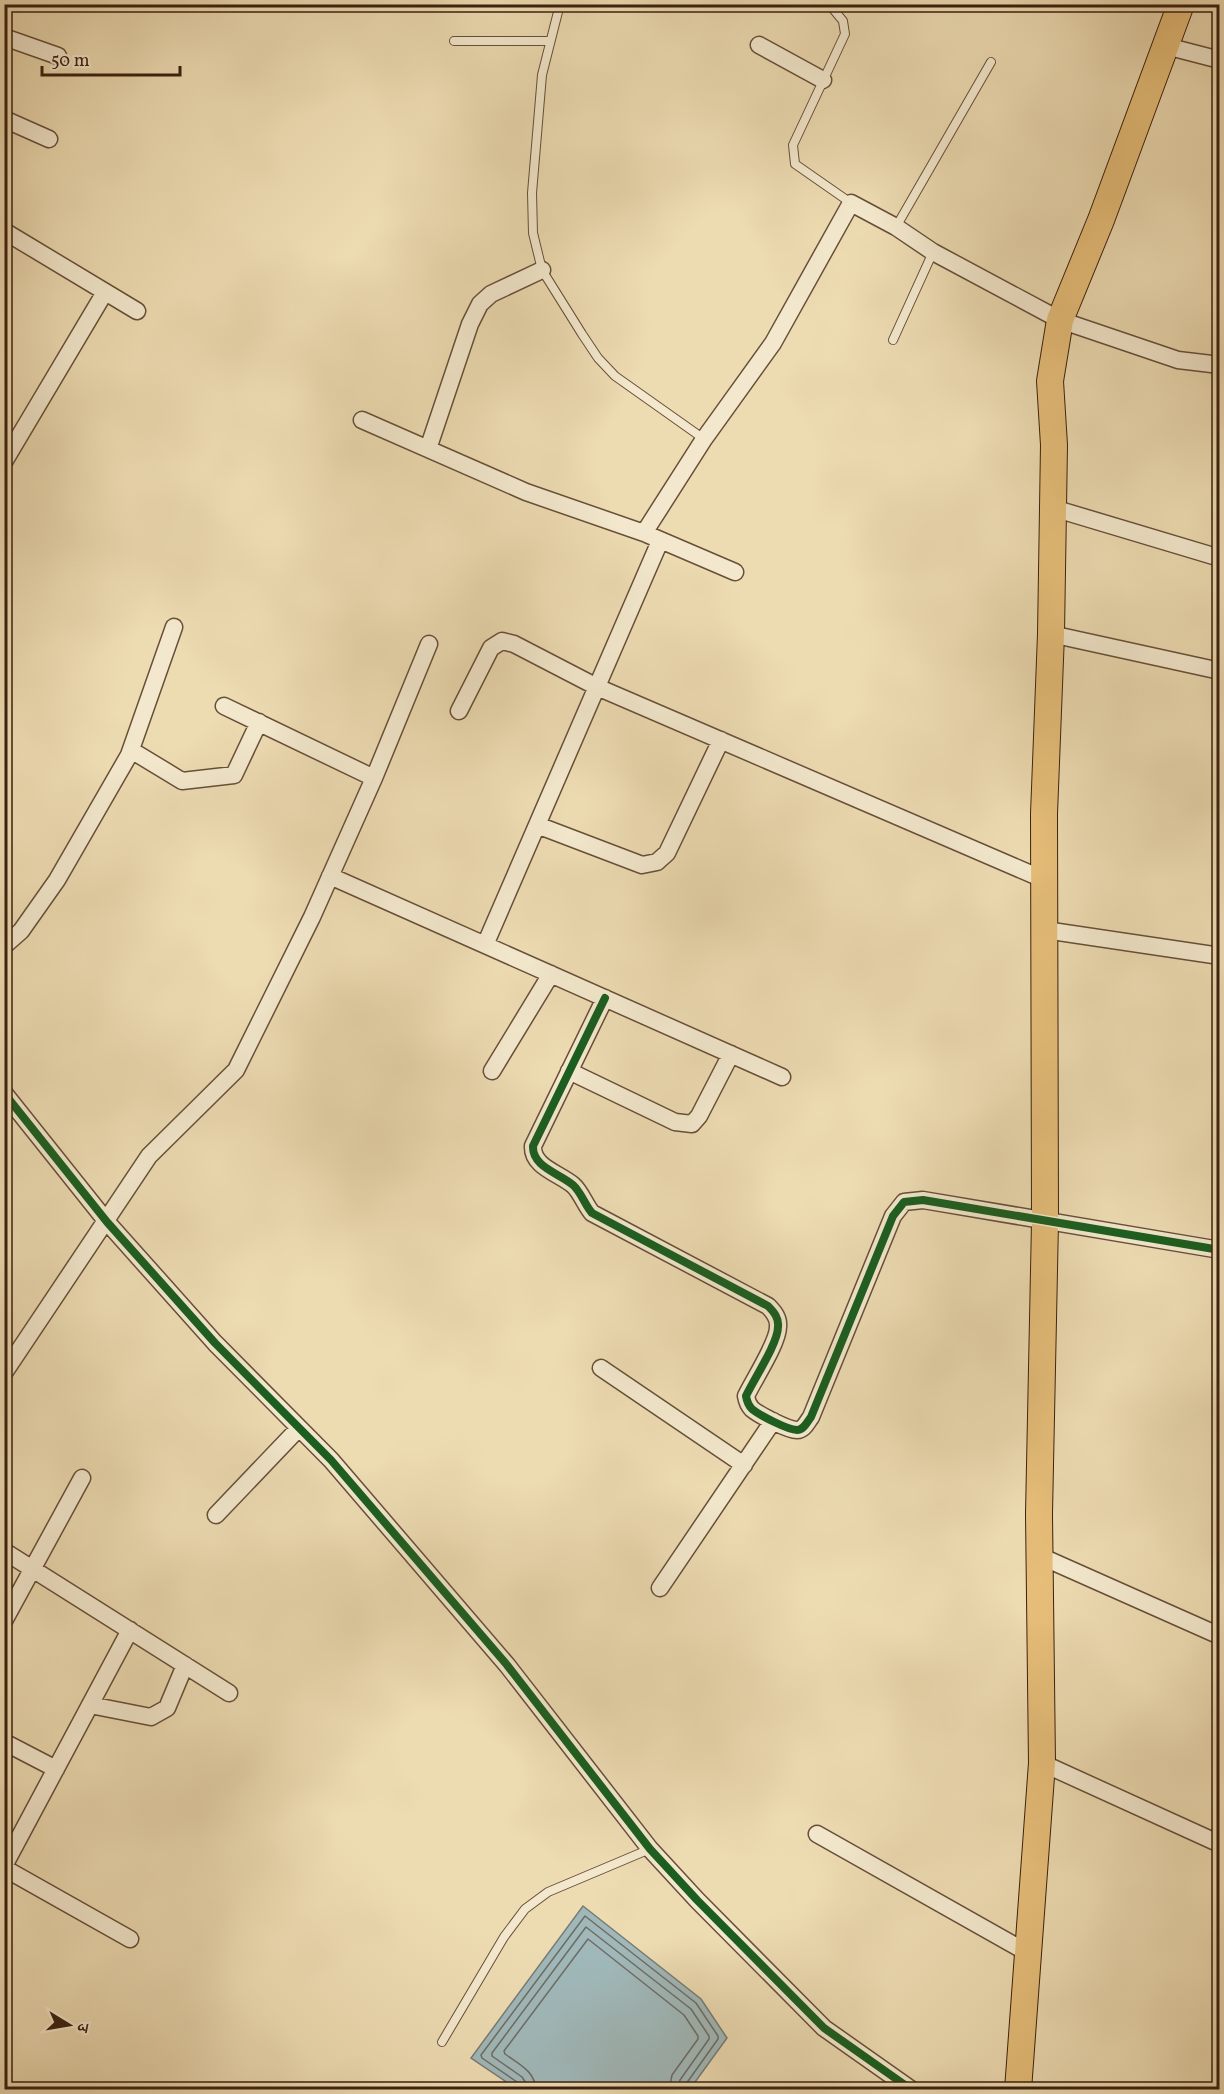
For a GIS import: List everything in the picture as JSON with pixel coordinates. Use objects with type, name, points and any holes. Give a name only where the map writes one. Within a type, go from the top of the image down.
[{"type":"main road","points":[[1018,2090],[1042,1763],[1039,1514],[1045,1222],[1044,814],[1051,634],[1054,445],[1050,381],[1060,320],[1101,220],[1181,4]]},
{"type":"street","points":[[4,37],[58,56]]},
{"type":"street","points":[[759,45],[823,80]]},
{"type":"street","points":[[1166,46],[1220,60]]},
{"type":"street","points":[[4,119],[49,139]]},
{"type":"street","points":[[644,533],[704,439],[773,343],[851,203],[896,227],[933,252],[1060,320],[1178,360],[1220,365]]},
{"type":"street","points":[[4,231],[137,311]]},
{"type":"street","points":[[428,449],[470,324],[480,304],[491,294],[543,270]]},
{"type":"street","points":[[4,462],[105,292]]},
{"type":"street","points":[[362,420],[526,492],[644,533],[735,572]]},
{"type":"street","points":[[1053,508],[1220,558]]},
{"type":"street","points":[[485,945],[660,541]]},
{"type":"street","points":[[4,946],[21,931],[57,880],[131,750],[174,627]]},
{"type":"street","points":[[1051,634],[1220,671]]},
{"type":"street","points":[[459,711],[491,648],[502,641],[514,644],[597,687],[1045,880]]},
{"type":"street","points":[[4,1373],[149,1156],[236,1071],[330,876],[374,778],[429,644]]},
{"type":"street","points":[[224,706],[374,778]]},
{"type":"street","points":[[131,750],[182,781],[234,775],[259,722]]},
{"type":"street","points":[[537,825],[642,865],[657,862],[667,853],[721,740]]},
{"type":"street","points":[[330,876],[782,1077]]},
{"type":"street","points":[[1045,930],[1220,956]]},
{"type":"street","points":[[492,1071],[551,974]]},
{"type":"street","points":[[605,998],[533,1146],[536,1160],[575,1186],[592,1213],[768,1306],[777,1315],[776,1338],[746,1396],[747,1403],[754,1411],[773,1421],[797,1430],[804,1427],[811,1418],[893,1216],[904,1202],[923,1200],[1220,1250]]},
{"type":"street","points":[[569,1071],[675,1122],[692,1124],[699,1116],[731,1054]]},
{"type":"street","points":[[4,1092],[107,1222],[215,1343],[331,1460],[507,1665],[650,1849],[697,1900],[824,2028],[912,2090]]},
{"type":"street","points":[[601,1368],[744,1465]]},
{"type":"street","points":[[660,1588],[773,1421]]},
{"type":"street","points":[[216,1515],[299,1428]]},
{"type":"street","points":[[4,1621],[82,1478]]},
{"type":"street","points":[[4,1551],[229,1693]]},
{"type":"street","points":[[1040,1556],[1220,1636]]},
{"type":"street","points":[[130,1630],[4,1867],[130,1939]]},
{"type":"street","points":[[90,1705],[151,1717],[166,1708],[185,1665]]},
{"type":"street","points":[[4,1742],[56,1769]]},
{"type":"street","points":[[1042,1763],[1220,1844]]},
{"type":"street","points":[[816,1834],[1028,1953]]},
{"type":"lane","points":[[560,4],[542,75],[532,193],[533,233],[543,270],[598,358],[615,376],[704,439]]},
{"type":"lane","points":[[829,4],[843,21],[845,34],[793,144],[795,164],[851,203]]},
{"type":"lane","points":[[454,41],[550,41]]},
{"type":"lane","points":[[896,227],[991,62]]},
{"type":"lane","points":[[893,340],[933,252]]},
{"type":"lane","points":[[442,2042],[504,1937],[525,1909],[548,1892],[650,1849]]},
{"type":"water","points":[[583,1906],[701,1999],[727,2038],[690,2089],[517,2089],[471,2058]]},
{"type":"cycle path","points":[[605,998],[533,1146],[534,1153],[547,1169],[576,1188],[592,1213],[770,1308],[778,1321],[777,1334],[746,1396],[752,1409],[781,1425],[799,1430],[811,1417],[893,1216],[904,1202],[923,1200],[1220,1250]]},
{"type":"cycle path","points":[[4,1093],[107,1222],[215,1343],[331,1460],[507,1665],[650,1849],[697,1900],[824,2028],[912,2090]]}]
